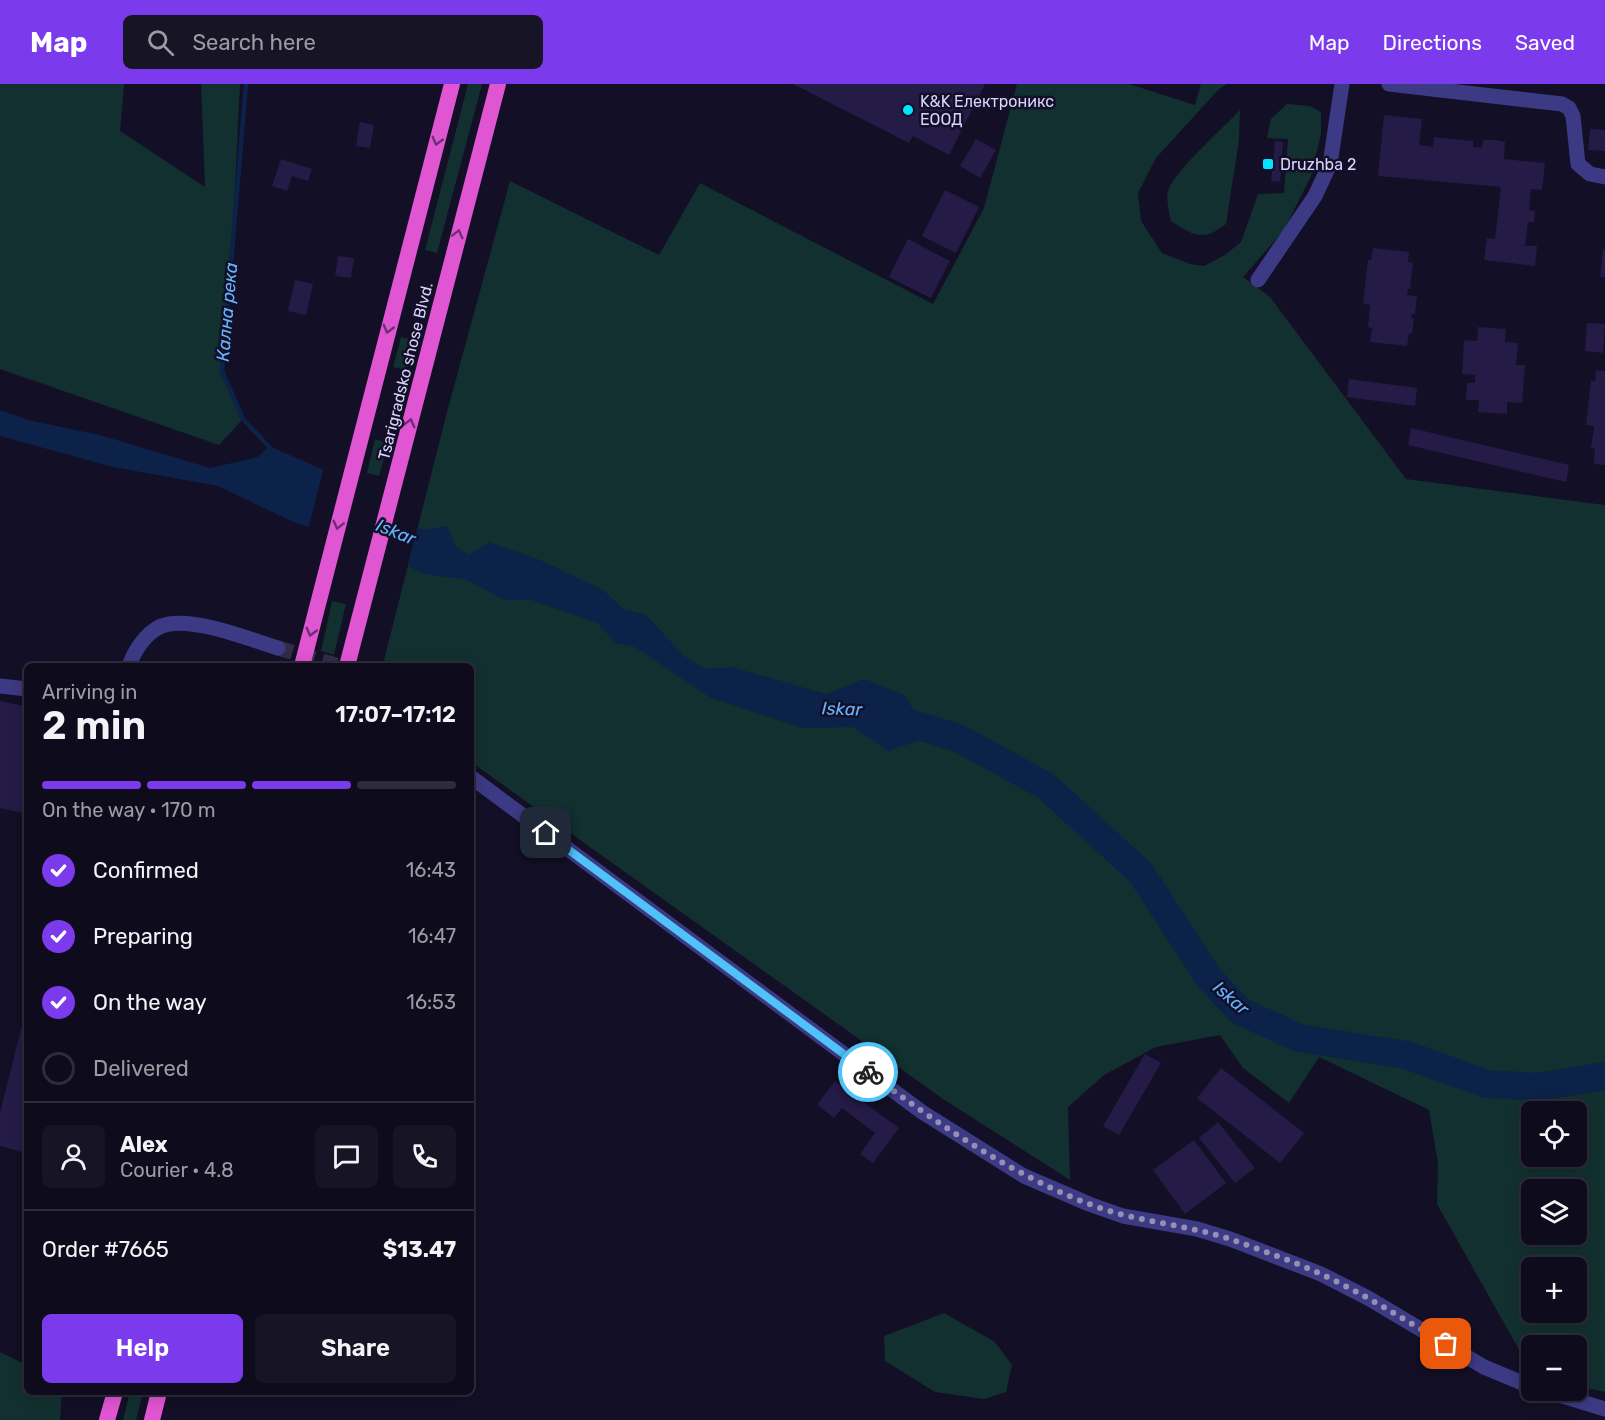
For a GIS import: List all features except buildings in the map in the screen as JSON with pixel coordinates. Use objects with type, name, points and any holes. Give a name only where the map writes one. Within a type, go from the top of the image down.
[{"type":"highway","name":"Tsarigradsko shose Blvd.","points":[[303,663],[452,84]]},
{"type":"highway","name":"Tsarigradsko shose Blvd.","points":[[348,663],[498,84]]},
{"type":"highway","points":[[107,1420],[114,1395]]},
{"type":"highway","points":[[152,1420],[158,1395]]},
{"type":"street","points":[[1257,280],[1315,196],[1330,164],[1342,84]]},
{"type":"street","points":[[1389,84],[1562,104],[1569,108],[1573,116],[1578,164],[1590,174],[1605,177]]},
{"type":"street","points":[[130,663],[136,650],[146,637],[156,628],[168,624],[198,626],[278,648]]},
{"type":"street","points":[[0,686],[24,689]]},
{"type":"street","points":[[474,779],[922,1112],[1024,1176],[1123,1216],[1197,1229],[1322,1274],[1368,1298],[1484,1368],[1521,1383]]},
{"type":"street","points":[[1579,1401],[1605,1409]]},
{"type":"green space","points":[[0,84],[124,84],[120,131],[205,187],[201,84],[240,84],[232,249],[222,371],[243,419],[219,445],[0,369]]},
{"type":"green space","points":[[468,84],[482,84],[437,253],[425,250]]},
{"type":"green space","points":[[1017,84],[1129,84],[1195,105],[1201,84],[1227,84],[1219,89],[1156,158],[1138,193],[1141,221],[1162,253],[1190,264],[1204,266],[1225,255],[1241,242],[1258,194],[1284,193],[1288,139],[1267,138],[1271,119],[1287,104],[1310,106],[1321,112],[1321,134],[1311,176],[1284,230],[1243,277],[1270,297],[1406,479],[1605,505],[1605,1392],[1587,1388],[1587,1335],[1521,1335],[1521,1353],[1437,1204],[1438,1163],[1429,1110],[1319,1057],[1289,1103],[1243,1068],[1220,1035],[1156,1047],[1104,1075],[1068,1107],[1070,1180],[943,1099],[474,764],[474,663],[390,663],[384,660],[447,412],[510,181],[659,255],[700,183],[933,304],[984,208]]},
{"type":"green space","points":[[1240,110],[1239,140],[1226,224],[1205,235],[1192,233],[1171,221],[1167,200],[1169,188],[1191,159]]},
{"type":"green space","points":[[401,337],[413,340],[406,370],[393,367]]},
{"type":"green space","points":[[375,439],[388,443],[379,476],[367,473]]},
{"type":"green space","points":[[332,601],[346,604],[334,655],[321,651]]},
{"type":"green space","points":[[944,1313],[995,1342],[1012,1365],[1006,1392],[984,1399],[935,1392],[885,1361],[884,1336]]},
{"type":"green space","points":[[0,1352],[24,1364],[24,1395],[62,1395],[60,1420],[0,1420]]},
{"type":"green space","points":[[129,1395],[142,1395],[136,1420],[123,1420]]},
{"type":"water","points":[[0,410],[28,420],[100,435],[210,468],[258,457],[269,446],[322,469],[372,513],[425,530],[447,526],[456,547],[469,555],[489,542],[540,560],[603,590],[623,609],[646,615],[684,656],[706,669],[732,667],[826,694],[864,679],[905,695],[916,715],[942,733],[888,751],[853,727],[802,728],[711,698],[635,647],[616,643],[597,623],[531,600],[505,600],[467,580],[420,573],[389,553],[293,522],[218,486],[113,467],[0,436]]},
{"type":"pier","points":[[324,467],[374,510],[418,525],[407,568],[388,556],[308,530]]},
{"type":"waterway","name":"Кална река","points":[[246,84],[222,371],[243,419],[273,451]]},
{"type":"waterway","name":"Iskar","points":[[906,722],[958,738],[1046,786],[1141,873],[1209,978],[1240,1011],[1299,1038],[1406,1055],[1487,1084],[1537,1087],[1605,1076]]},
{"type":"tunnel","points":[[278,648],[329,663]]},
{"type":"way so far","points":[[868,1072],[922,1112],[1024,1176],[1123,1216],[1197,1229],[1322,1274],[1446,1344]]},
{"type":"place","name":"K&K Електроникс ЕООД","points":[[908,110]]},
{"type":"place","name":"Druzhba 2","points":[[1268,164]]},
{"type":"route","points":[[546,833],[868,1072]]}]
